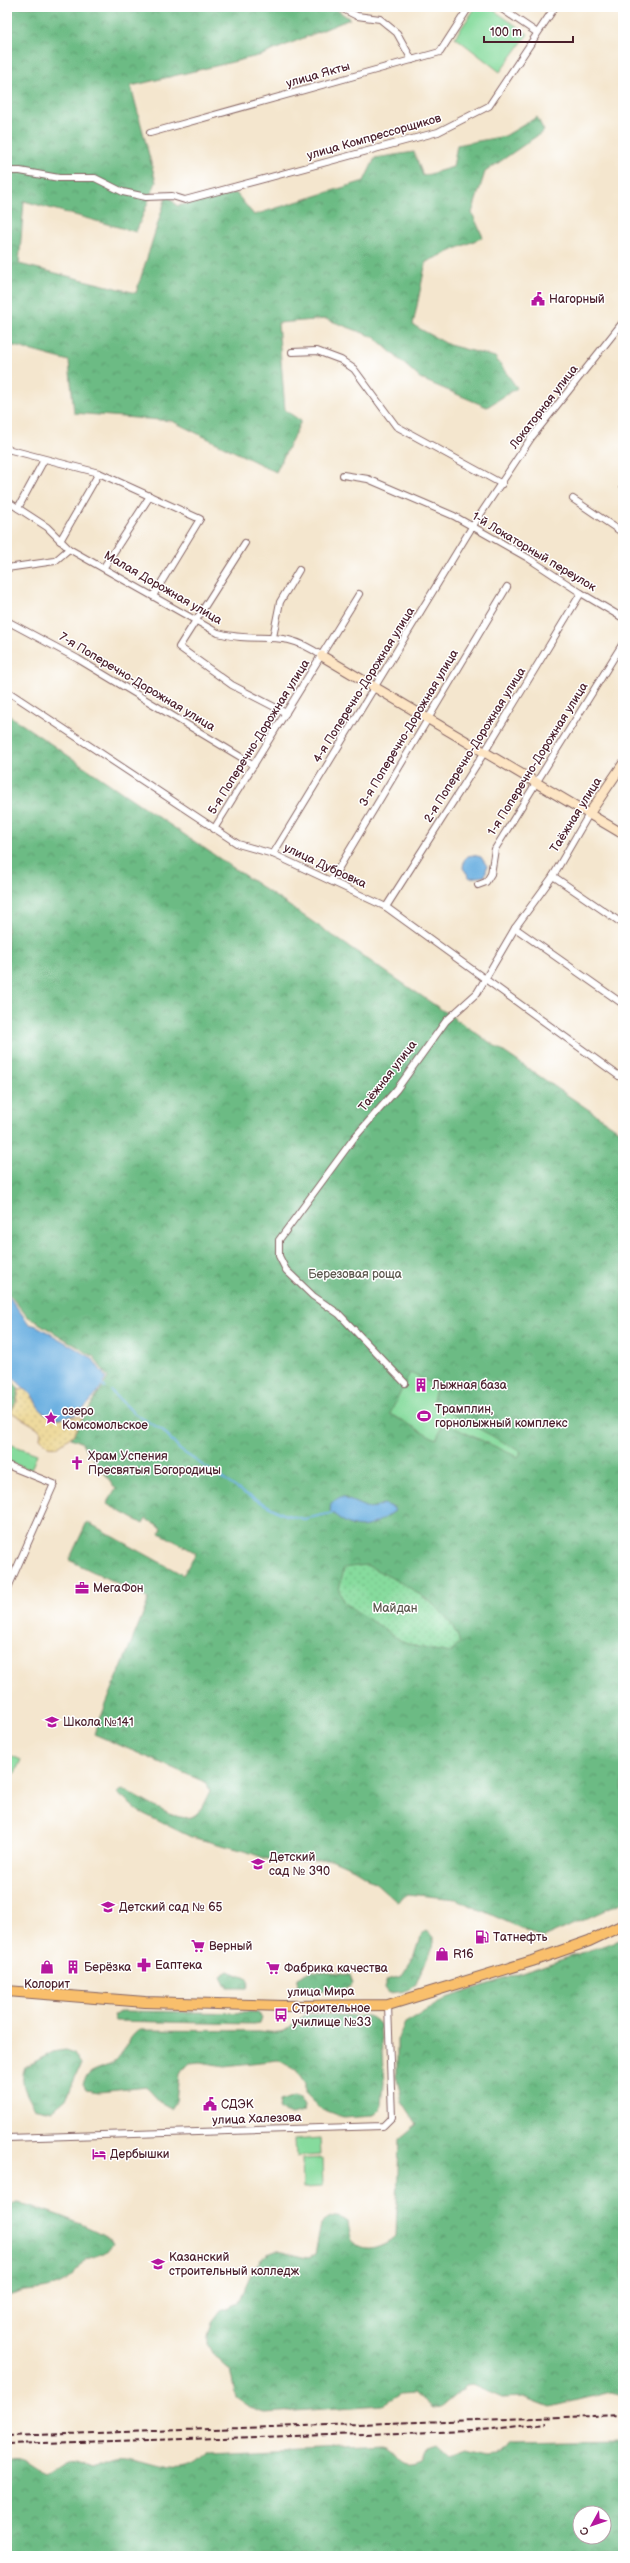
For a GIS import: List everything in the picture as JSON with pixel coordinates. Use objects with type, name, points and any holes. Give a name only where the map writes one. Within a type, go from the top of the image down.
[{"type":"main road","name":"улица Мира","points":[[7,1991],[145,2002],[284,2006],[388,2005],[532,1961],[589,1941],[623,1925]]},
{"type":"street","points":[[330,7],[341,8],[357,16],[380,19],[397,33],[412,60]]},
{"type":"street","name":"улица Якты","points":[[150,133],[440,52],[469,7]]},
{"type":"street","points":[[499,7],[536,32]]},
{"type":"street","name":"улица Компрессорщиков","points":[[7,171],[20,171],[59,178],[95,178],[123,192],[146,197],[172,196],[184,200],[438,132],[489,106],[536,32],[555,7]]},
{"type":"street","name":"Локаторная улица","points":[[472,526],[502,484],[531,438],[623,322]]},
{"type":"street","points":[[292,352],[317,351],[341,360],[354,369],[396,426],[502,484]]},
{"type":"street","points":[[7,449],[44,460],[99,473],[200,519],[153,596]]},
{"type":"street","points":[[18,508],[44,460]]},
{"type":"street","points":[[60,541],[99,473]]},
{"type":"street","name":"1-й Локаторный переулок","points":[[343,475],[368,479],[472,526],[528,558],[581,594],[623,618]]},
{"type":"street","points":[[104,567],[150,496]]},
{"type":"street","points":[[573,499],[623,533]]},
{"type":"street","name":"Малая Дорожная улица","points":[[7,501],[47,527],[69,549],[104,567],[195,622],[218,633],[235,638],[272,637],[304,644],[322,656]]},
{"type":"street","name":"4-я Поперечно-Дорожная улица","points":[[273,854],[472,526]]},
{"type":"street","points":[[245,543],[179,647],[232,685],[286,713]]},
{"type":"street","points":[[7,568],[55,561],[69,549]]},
{"type":"street","points":[[272,637],[280,602],[299,570]]},
{"type":"street","name":"3-я Поперечно-Дорожная улица","points":[[331,881],[507,588]]},
{"type":"street","name":"5-я Поперечно-Дорожная улица","points":[[214,829],[359,594]]},
{"type":"street","name":"2-я Поперечно-Дорожная улица","points":[[386,907],[484,753],[581,594]]},
{"type":"street","name":"7-я Поперечно-Дорожная улица","points":[[7,621],[78,659],[254,764]]},
{"type":"street","name":"1-я Поперечно-Дорожная улица","points":[[478,885],[486,882],[492,874],[495,849],[537,784],[623,643]]},
{"type":"street","points":[[322,656],[374,689],[623,834]]},
{"type":"street","name":"улица Дубровка","points":[[7,691],[238,844],[273,854],[386,907],[623,1079]]},
{"type":"street","name":"Таёжная улица","points":[[405,1383],[338,1314],[313,1296],[286,1270],[279,1256],[279,1240],[354,1138],[397,1089],[446,1020],[477,993],[486,980],[515,928],[553,876],[589,814],[623,764]]},
{"type":"street","points":[[553,876],[623,924]]},
{"type":"street","points":[[515,928],[623,1004]]},
{"type":"street","points":[[7,1466],[54,1484],[7,1590]]},
{"type":"street","name":"улица Халезова","points":[[7,2138],[383,2126],[392,2117],[388,2005]]},
{"type":"green space","points":[[7,7],[167,7],[167,9],[333,7],[350,19],[262,55],[131,86],[156,182],[136,232],[24,201],[19,264],[136,293],[167,194],[177,206],[236,193],[254,215],[364,181],[375,158],[414,152],[423,176],[453,167],[457,145],[505,136],[537,117],[544,131],[485,172],[472,213],[483,237],[426,262],[413,325],[449,345],[495,357],[517,388],[487,407],[421,379],[374,337],[326,319],[278,323],[285,410],[301,421],[276,472],[172,421],[74,413],[69,361],[7,344]]},
{"type":"green space","points":[[476,7],[489,7],[528,34],[500,72],[455,37]]},
{"type":"green space","name":"Березовая роща","points":[[7,714],[623,1133],[623,1902],[543,1938],[456,1899],[408,1894],[397,1902],[377,1884],[356,1870],[331,1859],[287,1862],[267,1859],[245,1851],[191,1837],[138,1811],[117,1793],[123,1789],[170,1814],[189,1818],[200,1810],[210,1791],[207,1783],[94,1734],[149,1599],[69,1560],[87,1522],[183,1575],[196,1553],[160,1533],[162,1528],[146,1519],[143,1524],[107,1504],[116,1489],[81,1442],[71,1438],[108,1378],[94,1357],[27,1316],[7,1292]]},
{"type":"green space","points":[[7,1373],[19,1390],[17,1401],[11,1412],[7,1411]]},
{"type":"green space","name":"Трамплин, горнолыжный комплекс","points":[[410,1373],[437,1386],[432,1403],[521,1452],[518,1457],[444,1423],[436,1439],[390,1414]]},
{"type":"green space","points":[[7,1443],[37,1454],[31,1470],[7,1461]]},
{"type":"green space","name":"Майдан","points":[[366,1565],[422,1596],[445,1617],[454,1629],[460,1643],[450,1653],[418,1647],[400,1640],[344,1603],[339,1590],[344,1568]]},
{"type":"green space","points":[[8,1754],[21,1760],[9,1786],[7,1785]]},
{"type":"green space","points":[[427,1931],[434,1937],[434,1943],[415,1986],[407,1991],[388,1993],[384,1988],[387,1980],[402,1976],[415,1956],[422,1934]]},
{"type":"green space","points":[[623,1939],[623,2395],[611,2392],[550,2407],[524,2397],[502,2398],[473,2385],[466,2386],[440,2408],[432,2409],[414,2393],[401,2394],[383,2405],[265,2413],[250,2408],[236,2398],[230,2370],[212,2354],[208,2346],[208,2336],[212,2322],[221,2310],[238,2303],[252,2273],[261,2259],[275,2251],[283,2251],[308,2258],[315,2254],[321,2224],[327,2219],[334,2217],[344,2219],[348,2222],[352,2239],[355,2243],[365,2248],[382,2245],[396,2236],[399,2139],[417,2124],[402,2101],[397,2079],[397,2040],[405,2023],[447,1998]]},
{"type":"green space","points":[[229,1971],[246,1978],[249,1983],[247,1988],[227,1988],[221,1976]]},
{"type":"green space","points":[[311,1971],[350,1975],[353,1983],[348,1987],[334,1991],[297,1989],[298,1978]]},
{"type":"green space","points":[[121,2011],[258,2013],[262,2017],[260,2023],[254,2024],[115,2021],[113,2016]]},
{"type":"green space","points":[[307,2014],[368,2016],[380,2024],[384,2083],[382,2105],[379,2112],[374,2116],[343,2118],[322,2110],[305,2093],[305,2083],[296,2070],[278,2060],[225,2066],[200,2062],[190,2063],[179,2074],[176,2102],[171,2109],[165,2106],[147,2087],[99,2092],[86,2090],[83,2085],[85,2079],[91,2072],[114,2062],[131,2037],[139,2030],[278,2032],[287,2029]]},
{"type":"green space","points":[[65,2050],[74,2053],[81,2064],[66,2099],[52,2111],[34,2107],[24,2088],[23,2072],[25,2067],[53,2052]]},
{"type":"green space","points":[[294,2096],[300,2098],[305,2106],[304,2112],[291,2115],[279,2110],[280,2101]]},
{"type":"green space","points":[[320,2138],[321,2155],[296,2157],[295,2140]]},
{"type":"green space","points":[[322,2158],[323,2187],[303,2188],[302,2159]]},
{"type":"green space","points":[[17,2203],[38,2208],[83,2225],[107,2237],[113,2242],[105,2252],[86,2259],[73,2275],[61,2284],[7,2296],[7,2207]]},
{"type":"green space","points":[[623,2441],[623,2556],[7,2556],[7,2461],[23,2461],[46,2474],[65,2462],[73,2460],[94,2467],[114,2459],[126,2459],[164,2468],[176,2469],[187,2468],[198,2463],[208,2453],[386,2445],[392,2447],[402,2458],[410,2462],[417,2462],[425,2459],[430,2449],[437,2446],[450,2458],[466,2452],[488,2457],[497,2456],[513,2443]]},
{"type":"sand","name":"озеро Комсомольское","points":[[26,1389],[47,1414],[58,1417],[82,1418],[73,1435],[57,1447],[48,1446],[40,1438],[41,1432],[38,1428],[11,1412],[17,1401],[19,1390]]},
{"type":"water","points":[[473,855],[481,857],[487,866],[485,876],[470,878],[463,868],[464,860],[468,856]]},
{"type":"water","name":"озеро Комсомольское","points":[[7,1294],[29,1324],[37,1326],[92,1358],[106,1378],[95,1396],[80,1411],[71,1416],[61,1418],[51,1416],[40,1409],[30,1393],[15,1380],[9,1372],[6,1362]]},
{"type":"water","points":[[342,1497],[370,1509],[383,1504],[393,1507],[395,1511],[370,1525],[362,1527],[355,1526],[339,1519],[330,1511],[331,1503]]},
{"type":"waterway","points":[[111,1391],[135,1414],[162,1430],[180,1450],[244,1493],[283,1514],[304,1519],[332,1513]]},
{"type":"railway","points":[[7,2436],[623,2415]]},
{"type":"railway","points":[[7,2444],[473,2431],[548,2423]]},
{"type":"place","name":"Нагорный","points":[[538,299]]},
{"type":"place","name":"Лыжная база","points":[[421,1385]]},
{"type":"place","name":"Трамплин, горнолыжный комплекс","points":[[424,1416]]},
{"type":"place","name":"озеро Комсомольское","points":[[51,1418]]},
{"type":"place","name":"Храм Успения Пресвятыя Богородицы","points":[[77,1463]]},
{"type":"place","name":"МегаФон","points":[[82,1588]]},
{"type":"place","name":"Школа №141","points":[[52,1722]]},
{"type":"place","name":"Детский сад № 390","points":[[258,1864]]},
{"type":"place","name":"Детский сад № 65","points":[[108,1907]]},
{"type":"place","name":"Татнефть","points":[[482,1937]]},
{"type":"place","name":"Верный","points":[[198,1946]]},
{"type":"place","name":"R16","points":[[442,1954]]},
{"type":"place","name":"Еаптека","points":[[144,1965]]},
{"type":"place","name":"Колорит","points":[[47,1967]]},
{"type":"place","name":"Берёзка","points":[[73,1967]]},
{"type":"place","name":"Фабрика качества","points":[[273,1968]]},
{"type":"place","name":"Строительное училище №33","points":[[281,2015]]},
{"type":"place","name":"СДЭК","points":[[210,2104]]},
{"type":"place","name":"Дербышки","points":[[99,2154]]},
{"type":"place","name":"Казанский строительный колледж","points":[[158,2264]]}]
